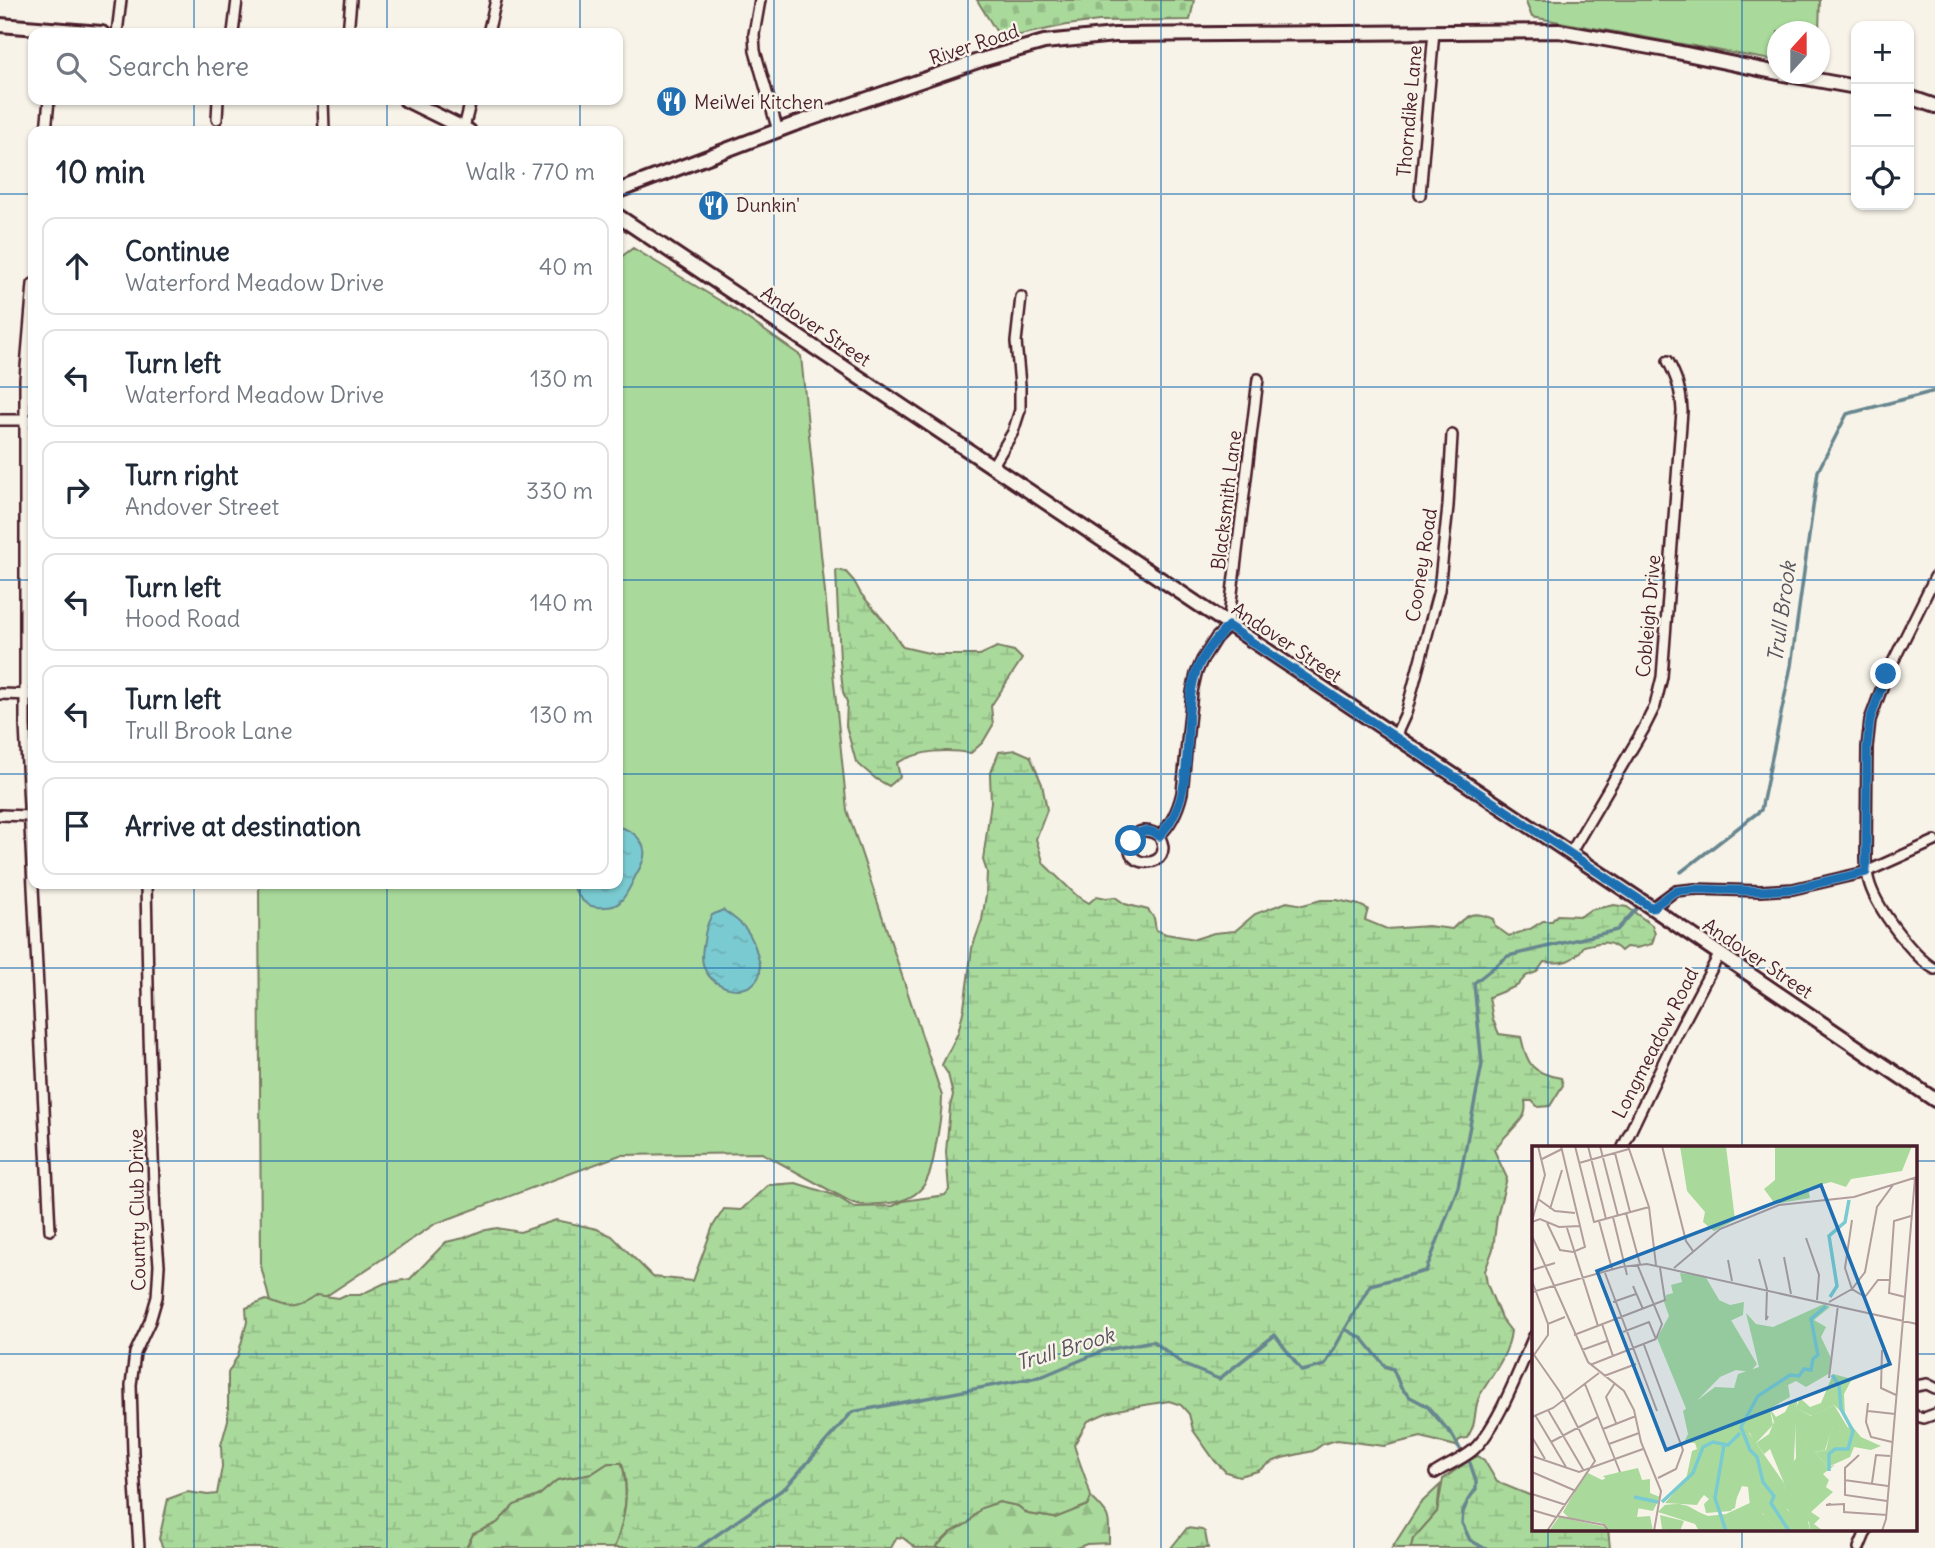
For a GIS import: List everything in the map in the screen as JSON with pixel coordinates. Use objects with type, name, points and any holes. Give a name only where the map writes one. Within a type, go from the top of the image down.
[{"type":"main road","points":[[0,25],[28,28]]},
{"type":"main road","name":"River Road","points":[[623,189],[981,60],[1044,42],[1115,35],[1559,31],[1767,70]]},
{"type":"main road","points":[[1830,82],[1851,86]]},
{"type":"main road","points":[[1914,99],[1935,106]]},
{"type":"main road","points":[[416,105],[459,126]]},
{"type":"main road","name":"Andover Street","points":[[623,219],[1935,1100]]},
{"type":"street","points":[[118,28],[121,0]]},
{"type":"street","points":[[234,28],[237,0]]},
{"type":"street","points":[[348,28],[351,0]]},
{"type":"street","points":[[489,28],[496,0]]},
{"type":"street","points":[[760,0],[754,34],[755,51],[778,131]]},
{"type":"street","name":"Thorndike Lane","points":[[1420,195],[1434,31]]},
{"type":"street","points":[[46,126],[49,105]]},
{"type":"street","points":[[217,118],[218,105]]},
{"type":"street","points":[[323,105],[324,126]]},
{"type":"street","points":[[468,126],[470,105]]},
{"type":"street","points":[[992,467],[1013,432],[1020,410],[1016,342],[1021,297]]},
{"type":"street","points":[[28,343],[25,379],[28,410]]},
{"type":"street","name":"Cobleigh Drive","points":[[1570,854],[1643,730],[1654,706],[1662,677],[1682,411],[1677,377],[1668,362]]},
{"type":"street","name":"Blacksmith Lane","points":[[1228,626],[1258,379]]},
{"type":"street","points":[[0,419],[28,420]]},
{"type":"street","name":"Cooney Road","points":[[1395,737],[1406,713],[1439,590],[1452,435]]},
{"type":"street","points":[[1935,578],[1886,674],[1870,720],[1867,747],[1866,872],[1874,895],[1888,917],[1915,953],[1935,969]]},
{"type":"street","points":[[1159,836],[1175,816],[1182,793],[1196,674],[1216,638],[1228,626]]},
{"type":"street","points":[[0,694],[28,695]]},
{"type":"street","points":[[0,816],[28,816]]},
{"type":"street","points":[[1652,908],[1675,891],[1793,889],[1866,872],[1935,841]]},
{"type":"street","points":[[33,889],[50,1230]]},
{"type":"street","name":"Country Club Drive","points":[[139,1548],[131,1385],[135,1353],[150,1321],[157,1297],[159,1265],[155,1217],[146,889]]},
{"type":"street","name":"Longmeadow Road","points":[[1623,1146],[1719,955]]},
{"type":"street","points":[[1435,1473],[1461,1459],[1481,1443],[1494,1422],[1532,1340]]},
{"type":"street","points":[[1918,1386],[1927,1384],[1935,1388]]},
{"type":"street","points":[[1918,1418],[1928,1418],[1935,1414]]},
{"type":"street","points":[[1858,1548],[1867,1530]]},
{"type":"green space","points":[[977,0],[1194,0],[1190,20],[1099,21],[1001,39]]},
{"type":"green space","points":[[1525,0],[1820,0],[1819,21],[1767,21],[1767,59],[1532,17]]},
{"type":"green space","points":[[633,248],[732,308],[801,356],[847,810],[942,1096],[931,1169],[922,1187],[907,1199],[864,1205],[849,1201],[762,1153],[620,1155],[435,1224],[293,1318],[273,1314],[261,1266],[259,889],[623,889],[623,256]]},
{"type":"green space","points":[[836,570],[845,571],[854,581],[861,594],[903,647],[937,655],[980,655],[997,647],[1014,651],[1022,659],[991,706],[993,725],[983,742],[971,753],[952,751],[915,755],[897,763],[900,777],[889,786],[856,762],[846,726],[847,702],[843,692],[840,661]]},
{"type":"green space","points":[[1016,750],[1030,756],[1042,784],[1047,810],[1036,839],[1044,864],[1076,895],[1089,903],[1097,896],[1115,897],[1125,904],[1148,910],[1154,918],[1156,930],[1166,934],[1195,939],[1214,933],[1235,931],[1255,914],[1287,902],[1303,905],[1321,900],[1359,905],[1368,909],[1365,920],[1387,929],[1428,926],[1452,929],[1466,917],[1475,914],[1493,919],[1495,926],[1509,936],[1543,921],[1552,921],[1557,915],[1581,916],[1590,910],[1614,905],[1627,907],[1652,925],[1655,934],[1652,944],[1636,948],[1626,947],[1621,951],[1608,943],[1584,946],[1572,959],[1557,963],[1544,962],[1537,972],[1526,976],[1517,986],[1489,997],[1493,1020],[1499,1034],[1521,1037],[1532,1066],[1543,1073],[1561,1078],[1563,1085],[1550,1106],[1538,1107],[1532,1101],[1525,1101],[1522,1118],[1494,1150],[1507,1178],[1497,1216],[1493,1249],[1485,1271],[1487,1284],[1501,1318],[1511,1331],[1503,1357],[1478,1399],[1474,1424],[1467,1438],[1459,1440],[1456,1446],[1421,1437],[1384,1446],[1337,1440],[1239,1476],[1226,1472],[1215,1461],[1193,1430],[1189,1414],[1181,1405],[1169,1401],[1127,1408],[1088,1421],[1074,1445],[1091,1497],[1088,1505],[1055,1518],[1028,1514],[1018,1506],[999,1502],[981,1508],[968,1523],[950,1533],[935,1548],[916,1548],[903,1538],[897,1537],[891,1548],[614,1548],[621,1528],[626,1484],[622,1463],[608,1463],[591,1474],[557,1480],[538,1496],[514,1505],[497,1523],[473,1534],[466,1548],[163,1548],[159,1539],[168,1499],[187,1492],[217,1494],[222,1467],[221,1445],[228,1420],[228,1373],[238,1355],[247,1322],[246,1308],[266,1300],[292,1307],[317,1295],[339,1298],[345,1295],[360,1295],[385,1283],[410,1279],[446,1242],[497,1228],[520,1232],[556,1220],[597,1229],[612,1236],[653,1277],[693,1281],[713,1226],[724,1209],[741,1210],[768,1185],[796,1183],[834,1195],[854,1207],[893,1206],[903,1201],[945,1195],[949,1190],[946,1152],[953,1095],[948,1074],[942,1065],[958,1033],[972,948],[982,920],[986,895],[987,872],[983,860],[991,802],[990,775],[999,752]]},
{"type":"green space","points":[[1478,1456],[1484,1460],[1497,1482],[1532,1496],[1532,1530],[1608,1530],[1610,1548],[1411,1548],[1413,1539],[1437,1512],[1443,1479]]},
{"type":"green space","points":[[608,1463],[622,1463],[625,1484],[623,1517],[614,1548],[466,1548],[473,1534],[497,1523],[514,1505],[538,1496],[557,1480],[591,1474]]},
{"type":"green space","points":[[1440,1485],[1437,1512],[1413,1539],[1411,1548],[1392,1548],[1420,1504]]},
{"type":"green space","points":[[1091,1497],[1108,1518],[1109,1543],[1087,1544],[1076,1548],[935,1548],[950,1533],[968,1523],[981,1508],[999,1502],[1018,1506],[1028,1514],[1055,1518],[1087,1505]]},
{"type":"green space","points":[[1187,1528],[1205,1532],[1208,1548],[1171,1548]]},
{"type":"water","points":[[623,828],[641,841],[644,851],[642,865],[620,902],[611,906],[593,906],[588,905],[575,889],[623,889]]},
{"type":"water","points":[[723,910],[746,929],[756,948],[760,973],[753,984],[747,987],[724,987],[711,979],[703,965],[708,924],[712,915]]},
{"type":"waterway","name":"Trull Brook","points":[[1681,872],[1761,810],[1791,666],[1818,471],[1847,414],[1935,391]]},
{"type":"waterway","name":"Trull Brook","points":[[698,1548],[786,1487],[852,1412],[1043,1376],[1105,1350],[1153,1341],[1184,1365],[1219,1379],[1275,1335],[1302,1371],[1325,1365],[1370,1285],[1426,1271],[1458,1187],[1482,1064],[1474,983],[1508,956],[1617,930],[1636,909]]},
{"type":"waterway","points":[[1345,1329],[1363,1339],[1385,1366],[1393,1369],[1401,1388],[1410,1397],[1427,1406],[1453,1436],[1460,1449]]},
{"type":"waterway","points":[[1470,1463],[1476,1489],[1463,1512],[1462,1523],[1470,1540],[1484,1548]]},
{"type":"place","name":"MeiWei Kitchen","points":[[671,102]]},
{"type":"place","name":"Dunkin'","points":[[713,205]]},
{"type":"route","points":[[1131,841],[1139,832],[1144,831],[1155,832],[1159,836],[1175,816],[1182,793],[1196,674],[1216,638],[1228,626],[1652,908],[1675,891],[1793,889],[1866,872],[1867,747],[1870,720],[1886,674]]}]
